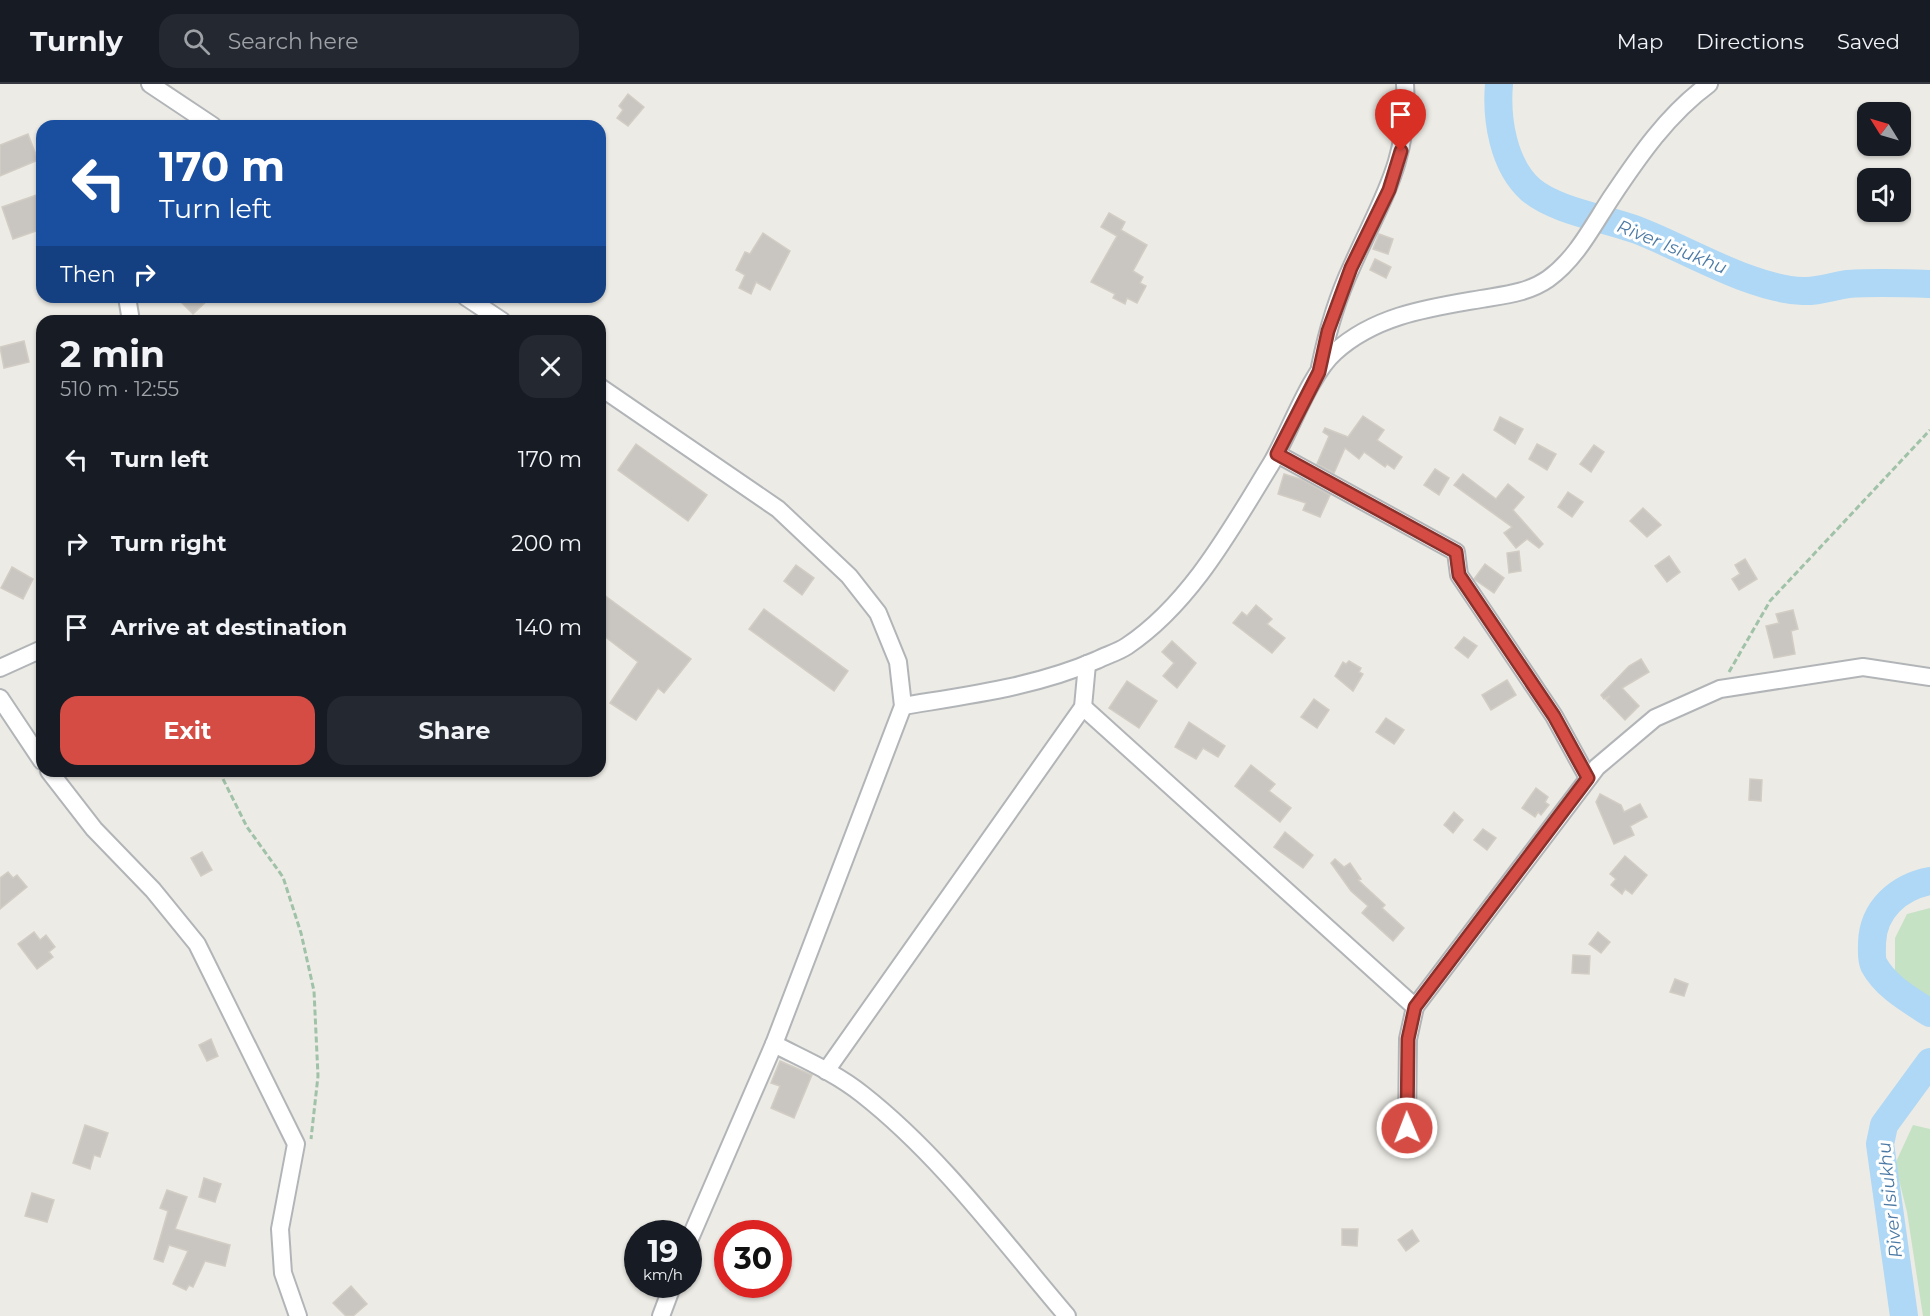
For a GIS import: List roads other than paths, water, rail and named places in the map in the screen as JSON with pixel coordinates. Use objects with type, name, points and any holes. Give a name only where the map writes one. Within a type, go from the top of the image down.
[{"type":"street","points":[[150,84],[203,120]]},
{"type":"street","points":[[1319,372],[1328,331],[1351,268],[1389,190],[1398,161],[1406,110],[1405,84]]},
{"type":"street","points":[[903,706],[1029,685],[1087,664],[1126,646],[1183,597],[1240,515],[1277,454],[1319,372],[1333,354],[1355,335],[1384,321],[1419,310],[1518,293],[1545,281],[1565,265],[1642,153],[1670,118],[1709,84]]},
{"type":"street","points":[[475,303],[493,315]]},
{"type":"street","points":[[606,391],[778,509],[849,576],[878,613],[898,662],[903,706],[774,1044],[698,1220]]},
{"type":"street","points":[[1277,454],[1456,552],[1459,575],[1554,716],[1588,778]]},
{"type":"street","points":[[0,668],[36,652]]},
{"type":"street","points":[[826,1071],[1083,706],[1087,664]]},
{"type":"street","points":[[1407,1128],[1408,1039],[1415,1007],[1597,766],[1654,718],[1720,689],[1863,667],[1930,677]]},
{"type":"street","points":[[0,698],[36,752]]},
{"type":"street","points":[[1083,706],[1415,1007]]},
{"type":"street","points":[[54,777],[94,829],[153,890],[197,944],[296,1144],[280,1229],[283,1273],[298,1316]]},
{"type":"street","points":[[774,1044],[860,1092],[931,1157],[1067,1316]]},
{"type":"street","points":[[661,1316],[668,1298]]},
{"type":"waterway","name":"River Isiukhu","points":[[1499,84],[1500,126],[1508,155],[1521,180],[1541,197],[1581,213],[1637,230],[1740,276],[1783,289],[1809,291],[1858,283],[1930,284]]},
{"type":"waterway","name":"River Isiukhu","points":[[1930,881],[1908,888],[1890,902],[1877,920],[1872,943],[1872,960],[1879,973],[1899,992],[1930,1013]]},
{"type":"waterway","name":"River Isiukhu","points":[[1904,1316],[1880,1144],[1884,1125],[1930,1062]]}]
